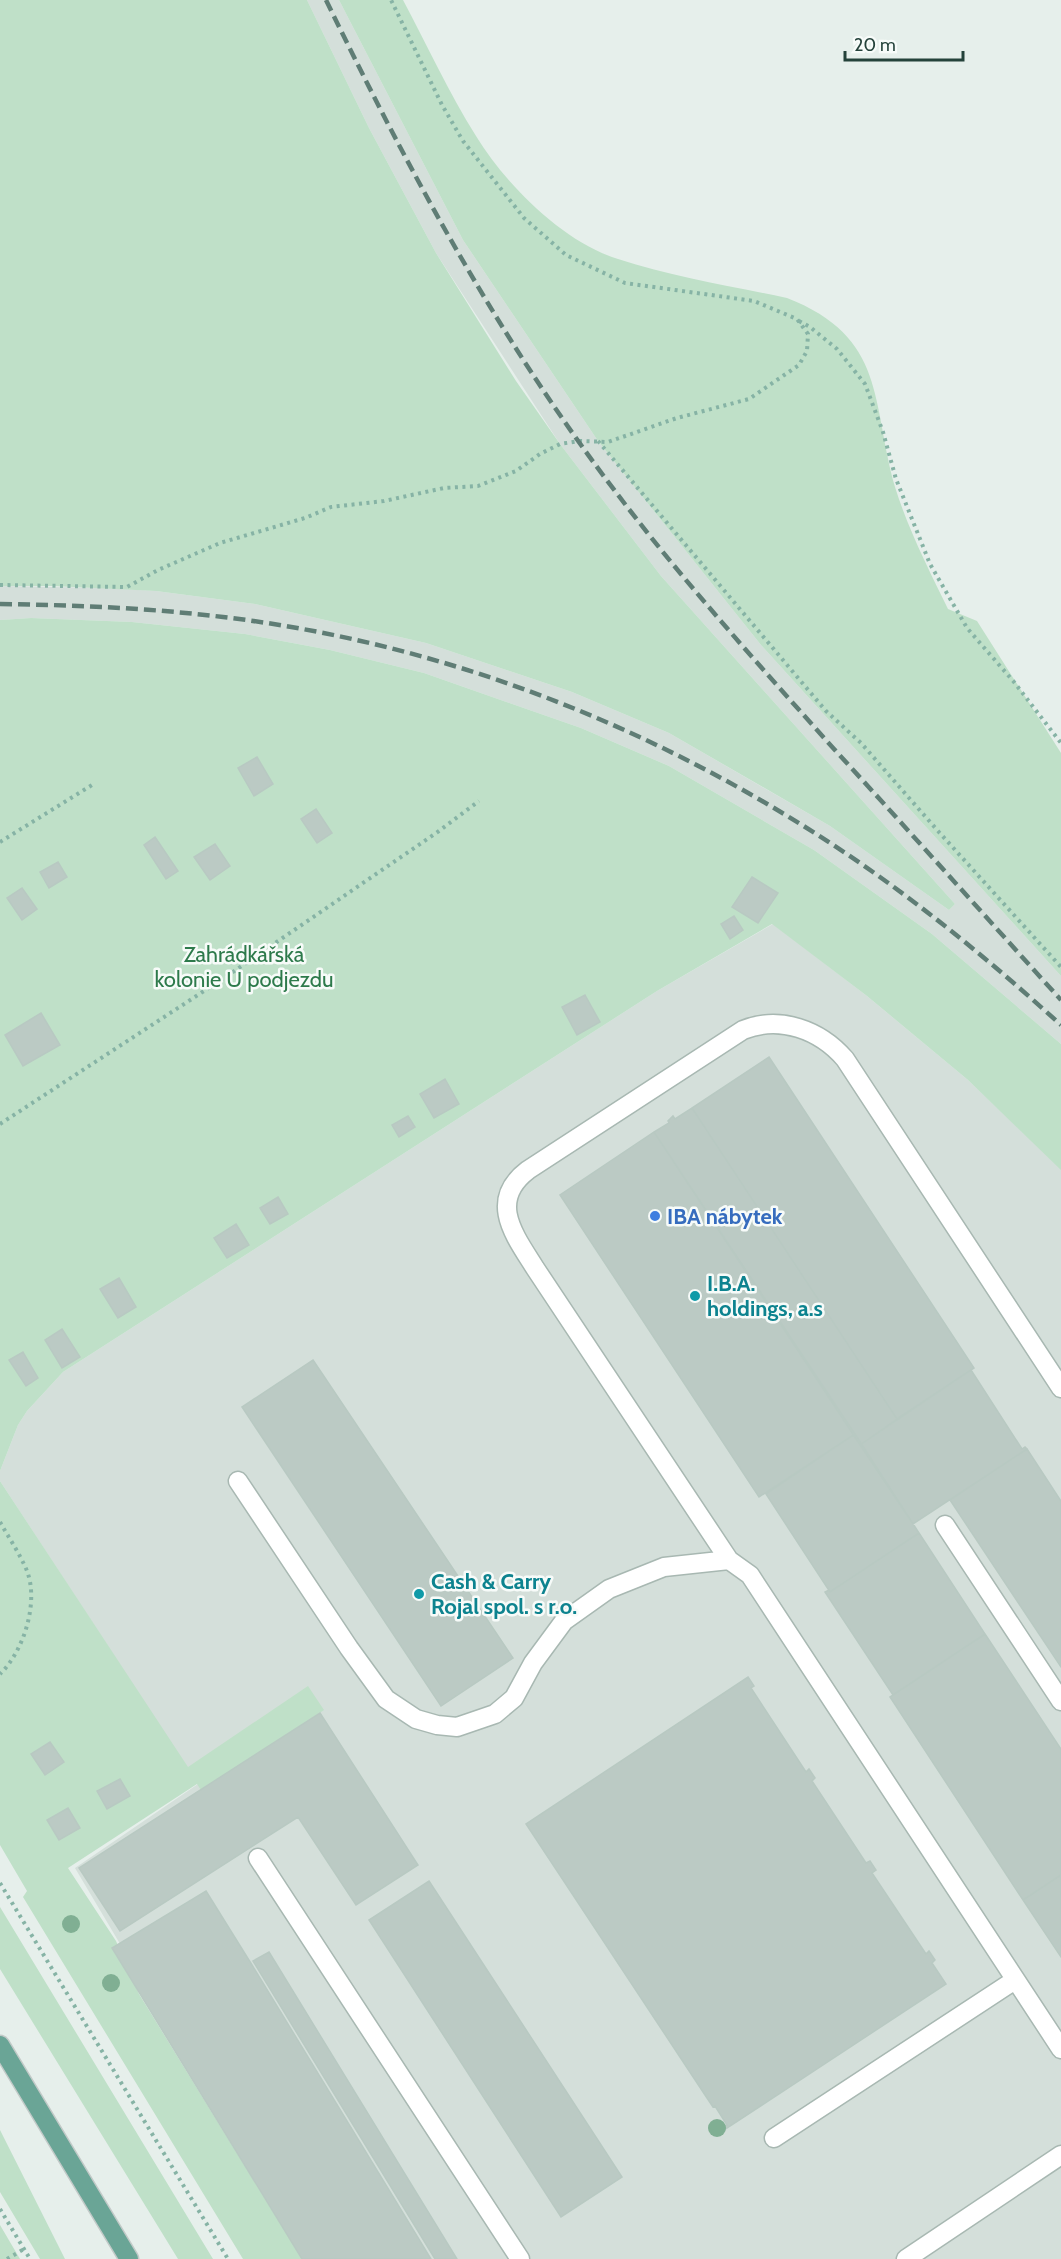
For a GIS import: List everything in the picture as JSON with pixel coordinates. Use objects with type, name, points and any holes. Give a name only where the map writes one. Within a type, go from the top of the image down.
[{"type":"main road","points":[[0,2045],[129,2259]]},
{"type":"lane","points":[[1061,1388],[845,1059],[824,1040],[793,1027],[764,1024],[743,1030],[522,1176],[509,1196],[508,1222],[535,1268],[729,1560],[750,1575],[1061,2049]]},
{"type":"lane","points":[[238,1481],[349,1648],[386,1699],[416,1719],[437,1725],[457,1727],[495,1714],[513,1698],[533,1663],[564,1621],[609,1589],[664,1566],[729,1560]]},
{"type":"lane","points":[[945,1525],[1061,1701]]},
{"type":"lane","points":[[258,1858],[520,2259]]},
{"type":"lane","points":[[774,2138],[1015,1980]]},
{"type":"lane","points":[[906,2259],[1061,2155]]},
{"type":"path","points":[[391,0],[442,105],[463,141],[524,218],[566,255],[625,283],[754,301],[797,319],[837,349],[865,384],[883,432],[896,479],[930,564],[967,628],[1014,682],[1061,742]]},
{"type":"path","points":[[0,585],[127,587],[158,570],[220,543],[305,518],[331,507],[384,501],[444,488],[478,486],[516,471],[540,454],[560,444],[579,441],[608,442],[656,424],[749,399],[800,366],[807,351],[808,334],[797,319]]},
{"type":"path","points":[[598,441],[826,711],[861,743],[1061,967]]},
{"type":"path","points":[[0,842],[92,785]]},
{"type":"path","points":[[0,1124],[228,976],[479,801]]},
{"type":"path","points":[[0,1522],[28,1572],[31,1604],[28,1621],[16,1652],[0,1674]]},
{"type":"path","points":[[0,1883],[228,2259]]},
{"type":"path","points":[[0,2209],[30,2259]]},
{"type":"path","points":[[7,2259],[24,2249]]},
{"type":"shaded area","points":[[307,0],[339,0],[463,240],[598,441],[761,645],[1061,976],[1061,1044],[932,934],[814,850],[669,766],[581,728],[424,673],[330,650],[245,634],[132,622],[31,618],[0,620],[0,586],[102,588],[156,591],[255,604],[426,643],[572,692],[669,733],[830,826],[949,910],[955,904],[661,576],[560,444],[436,253],[369,128]]},
{"type":"shaded area","points":[[773,924],[867,996],[968,1080],[1061,1169],[1061,2259],[307,2259],[75,1868],[198,1784],[0,1481],[0,1471],[18,1425],[27,1411],[63,1372],[657,991]]},
{"type":"green space","points":[[0,0],[307,0],[369,128],[436,253],[516,381],[560,444],[661,576],[955,904],[949,910],[830,826],[669,733],[572,692],[426,643],[255,604],[156,591],[0,586]]},
{"type":"green space","points":[[339,0],[403,0],[457,103],[488,155],[538,210],[577,240],[597,251],[639,265],[787,298],[819,314],[843,332],[859,353],[870,375],[877,400],[900,503],[948,609],[977,621],[1061,753],[1061,976],[761,645],[598,441],[463,240]]},
{"type":"green space","name":"Zahrádkářská kolonie U podjezdu","points":[[31,618],[132,622],[245,634],[330,650],[424,673],[581,728],[669,766],[814,850],[932,934],[1061,1044],[1061,1170],[968,1080],[867,996],[772,924],[657,991],[63,1372],[27,1411],[18,1425],[0,1471],[0,620]]},
{"type":"green space","points":[[0,1481],[188,1767],[308,1686],[324,1710],[201,1790],[197,1784],[68,1868],[116,1941],[139,1994],[302,2259],[243,2259],[23,1897],[27,1891],[0,1845]]},
{"type":"green space","points":[[0,1907],[213,2259],[178,2259],[0,1969]]},
{"type":"green space","points":[[0,2130],[65,2259],[40,2259],[0,2192]]},
{"type":"green space","points":[[0,2225],[20,2259],[0,2259]]},
{"type":"building","points":[[257,757],[273,784],[254,796],[238,768]]},
{"type":"building","points":[[316,809],[332,833],[317,843],[301,819]]},
{"type":"building","points":[[155,837],[178,871],[166,879],[144,845]]},
{"type":"building","points":[[215,844],[230,866],[210,880],[194,857]]},
{"type":"building","points":[[58,862],[67,877],[49,888],[40,872]]},
{"type":"building","points":[[752,877],[778,893],[758,923],[732,907]]},
{"type":"building","points":[[22,888],[37,909],[22,920],[7,898]]},
{"type":"building","points":[[734,916],[743,930],[730,939],[721,924]]},
{"type":"building","points":[[585,995],[600,1022],[577,1035],[562,1007]]},
{"type":"building","points":[[41,1013],[60,1045],[23,1066],[5,1035]]},
{"type":"building","points":[[769,1057],[974,1368],[897,1419],[692,1108]]},
{"type":"building","points":[[445,1079],[459,1104],[434,1118],[420,1094]]},
{"type":"building","points":[[692,1108],[897,1419],[860,1445],[654,1132],[669,1123],[668,1121],[673,1116],[675,1119]]},
{"type":"building","points":[[408,1116],[415,1127],[399,1137],[392,1125]]},
{"type":"building","name":"I.B.A. holdings, a.s","points":[[654,1132],[855,1434],[759,1497],[560,1195]]},
{"type":"building","points":[[278,1197],[288,1214],[270,1224],[260,1208]]},
{"type":"building","points":[[236,1224],[249,1245],[227,1258],[214,1238]]},
{"type":"building","points":[[119,1278],[136,1307],[118,1318],[100,1289]]},
{"type":"building","points":[[62,1329],[80,1357],[62,1368],[45,1340]]},
{"type":"building","points":[[23,1352],[38,1378],[26,1386],[9,1360]]},
{"type":"building","name":"Cash & Carry Rojal spol. s r.o.","points":[[313,1360],[513,1658],[441,1706],[242,1407]]},
{"type":"building","points":[[971,1370],[1022,1449],[1025,1447],[1027,1449],[913,1524],[860,1445]]},
{"type":"building","points":[[855,1434],[919,1533],[830,1592],[766,1494]]},
{"type":"building","points":[[1027,1449],[1061,1501],[1061,1667],[950,1500]]},
{"type":"building","points":[[919,1533],[985,1634],[893,1695],[825,1592],[829,1590],[830,1592]]},
{"type":"building","points":[[985,1634],[1061,1749],[1061,1875],[1023,1900],[890,1697]]},
{"type":"building","points":[[748,1677],[754,1686],[751,1688],[806,1772],[809,1769],[815,1778],[812,1781],[866,1863],[870,1861],[876,1870],[872,1873],[926,1954],[929,1951],[935,1960],[932,1963],[946,1984],[718,2134],[717,2132],[727,2125],[526,1824]]},
{"type":"building","points":[[320,1713],[418,1865],[356,1905],[298,1817],[120,1931],[79,1868]]},
{"type":"building","points":[[50,1742],[64,1762],[45,1775],[31,1754]]},
{"type":"building","points":[[120,1779],[130,1796],[107,1809],[97,1791]]},
{"type":"building","points":[[68,1808],[80,1828],[59,1840],[47,1820]]},
{"type":"building","points":[[1061,1875],[1061,1957],[1023,1900]]},
{"type":"building","points":[[429,1881],[622,2177],[561,2217],[369,1920]]},
{"type":"building","points":[[206,1891],[431,2259],[302,2259],[112,1948]]},
{"type":"building","points":[[269,1952],[457,2259],[435,2259],[253,1961]]},
{"type":"railway","points":[[326,0],[357,64],[458,253],[533,374],[615,491],[694,590],[750,654],[1061,1000]]},
{"type":"railway","points":[[0,604],[167,611],[308,630],[392,649],[475,672],[556,701],[636,735],[788,816],[860,863],[938,920],[1061,1025]]},
{"type":"place","name":"IBA nábytek","points":[[655,1216]]},
{"type":"place","name":"I.B.A. holdings, a.s","points":[[695,1296]]},
{"type":"place","name":"Cash & Carry Rojal spol. s r.o.","points":[[419,1594]]}]
